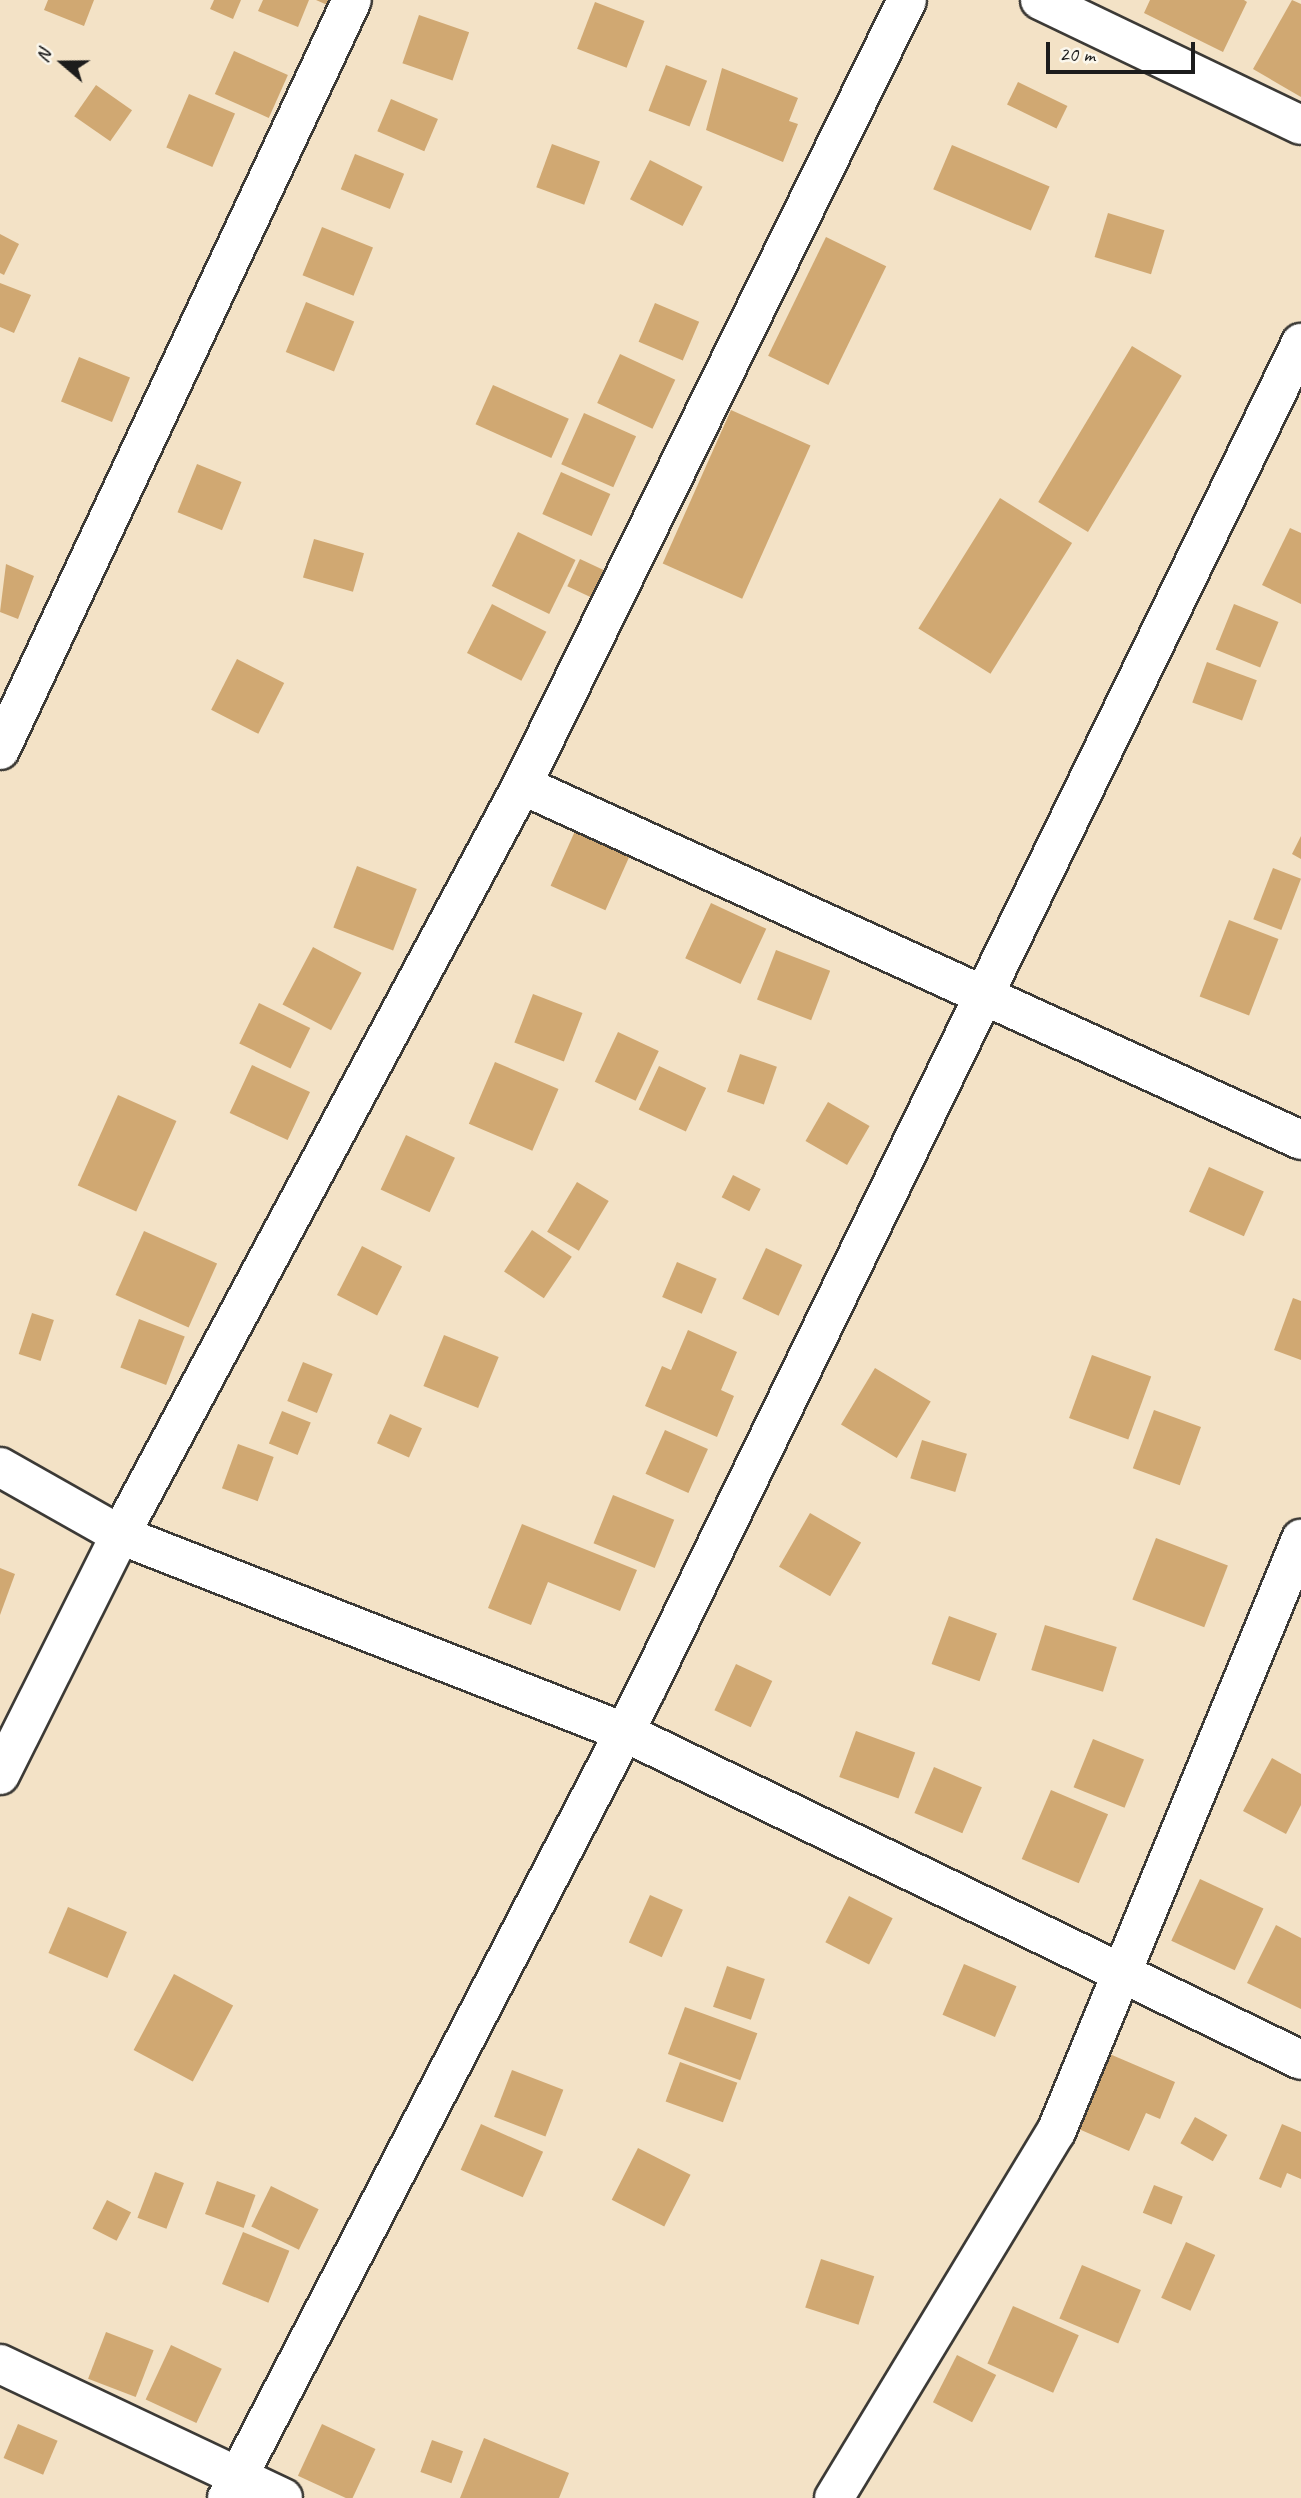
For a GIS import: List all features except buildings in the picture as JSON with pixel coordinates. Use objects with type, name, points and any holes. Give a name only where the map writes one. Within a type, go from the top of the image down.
[{"type":"street","points":[[0,750],[352,0]]},
{"type":"street","points":[[0,1775],[121,1535],[522,785],[907,0]]},
{"type":"street","points":[[1040,0],[1301,125]]},
{"type":"street","points":[[233,2486],[624,1732],[987,994],[1301,343]]},
{"type":"street","points":[[522,785],[987,994],[1301,1140]]},
{"type":"street","points":[[0,1467],[121,1535],[624,1732],[1301,2060]]},
{"type":"street","points":[[834,2498],[1056,2132],[1126,1975],[1301,1539]]},
{"type":"street","points":[[0,2364],[233,2486],[283,2498]]}]
